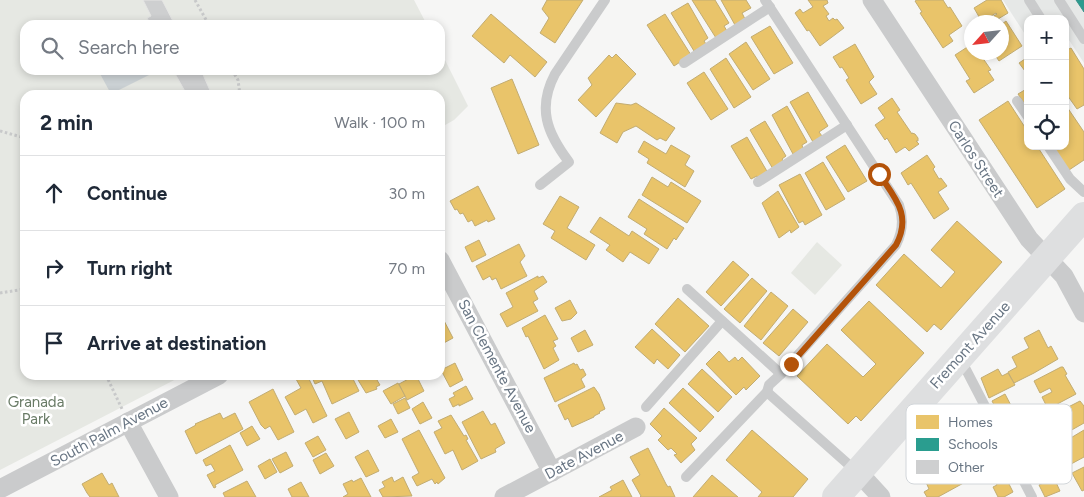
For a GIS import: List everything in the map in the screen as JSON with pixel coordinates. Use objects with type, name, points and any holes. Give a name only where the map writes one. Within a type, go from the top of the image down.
[{"type":"main road","name":"Fremont Avenue","points":[[918,404],[1084,216]]},
{"type":"main road","name":"Fremont Avenue","points":[[836,497],[906,418]]},
{"type":"street","name":"Carlos Street","points":[[872,0],[1029,239],[1057,266],[1064,276],[1084,313]]},
{"type":"street","name":"San Clemente Avenue","points":[[445,269],[552,472]]},
{"type":"street","name":"South Palm Avenue","points":[[0,489],[126,415],[207,380]]},
{"type":"street","points":[[126,415],[168,497]]},
{"type":"street","name":"Date Avenue","points":[[504,497],[636,427]]},
{"type":"street","points":[[858,472],[881,497]]},
{"type":"lane","points":[[540,185],[569,162],[555,140],[546,117],[546,96],[549,85],[605,0]]},
{"type":"lane","points":[[1029,0],[1038,15]]},
{"type":"lane","points":[[1059,0],[1064,15]]},
{"type":"lane","points":[[684,63],[768,3],[900,205],[902,214],[902,235],[896,245],[769,385],[767,392],[686,477]]},
{"type":"lane","points":[[1069,22],[1084,39]]},
{"type":"lane","points":[[1017,101],[1024,111]]},
{"type":"lane","points":[[758,182],[847,125]]},
{"type":"lane","points":[[1051,150],[1070,179],[1084,192]]},
{"type":"lane","points":[[687,289],[781,374]]},
{"type":"lane","points":[[646,408],[722,321]]},
{"type":"lane","points":[[960,357],[984,404]]},
{"type":"lane","points":[[767,392],[858,472]]},
{"type":"lane","points":[[1025,484],[1032,497]]},
{"type":"path","points":[[196,0],[206,20]]},
{"type":"path","points":[[235,75],[239,90]]},
{"type":"path","points":[[0,131],[20,137]]},
{"type":"path","points":[[0,293],[20,290]]},
{"type":"path","points":[[108,380],[126,415]]},
{"type":"shaded area","points":[[1003,0],[1084,0],[1084,63],[1069,40],[1069,15],[1024,15],[1024,33]]},
{"type":"shaded area","points":[[101,75],[149,75],[119,90],[109,90]]},
{"type":"green space","name":"Granada Park","points":[[0,0],[414,0],[424,20],[20,20],[20,75],[445,75],[445,60],[468,106],[454,120],[445,125],[445,90],[20,90],[20,380],[174,380],[0,470]]},
{"type":"green space","points":[[817,242],[842,265],[815,295],[791,273]]},
{"type":"building: Homes","points":[[547,0],[583,0],[555,43],[540,33],[549,18],[542,9]]},
{"type":"building: Homes","points":[[692,0],[715,0],[729,23],[724,26],[727,31],[716,38]]},
{"type":"building: Homes","points":[[721,0],[746,0],[751,8],[742,13],[745,19],[735,25]]},
{"type":"building: Homes","points":[[808,0],[827,0],[828,3],[823,6],[829,14],[826,16],[829,21],[833,18],[837,19],[844,28],[820,46],[795,13],[800,9],[803,13],[813,7]]},
{"type":"building: Homes","points":[[943,0],[948,8],[950,7],[962,26],[949,35],[953,41],[943,48],[920,13],[922,12],[915,1]]},
{"type":"building: Homes","points":[[987,0],[1001,0],[1008,13],[1005,15],[995,15],[996,13],[993,15],[978,15],[974,8]]},
{"type":"building: Homes","points":[[688,3],[708,38],[704,41],[706,44],[694,51],[671,13]]},
{"type":"building: Homes","points":[[491,14],[547,62],[535,77],[510,55],[504,63],[472,36]]},
{"type":"building: Homes","points":[[665,14],[691,55],[674,66],[647,25]]},
{"type":"building: Homes","points":[[770,26],[793,63],[774,74],[751,37]]},
{"type":"building: Homes","points":[[1009,26],[1022,46],[1009,54]]},
{"type":"building: Homes","points":[[746,42],[770,79],[753,90],[729,54]]},
{"type":"building: Homes","points":[[855,44],[874,77],[869,82],[877,94],[861,104],[846,80],[849,78],[833,57]]},
{"type":"building: Homes","points":[[1071,48],[1084,69],[1084,105],[1077,109],[1069,98],[1069,49]]},
{"type":"building: Homes","points":[[964,49],[964,60],[984,60],[991,70],[988,71],[994,80],[974,93],[966,81],[970,79],[955,55]]},
{"type":"building: Homes","points":[[616,54],[636,74],[596,117],[578,100],[592,85],[588,78],[609,55],[612,58]]},
{"type":"building: Homes","points":[[726,58],[751,97],[734,108],[710,69]]},
{"type":"building: Homes","points":[[1024,60],[1024,70],[1019,63]]},
{"type":"building: Homes","points":[[704,72],[728,109],[711,120],[687,83]]},
{"type":"building: Homes","points":[[512,79],[539,145],[518,154],[491,88]]},
{"type":"building: Homes","points":[[1024,90],[1024,103],[1018,94]]},
{"type":"building: Homes","points":[[808,92],[828,126],[819,132],[822,136],[813,142],[790,102]]},
{"type":"building: Homes","points":[[892,98],[900,110],[897,112],[912,134],[915,134],[918,138],[918,141],[916,141],[919,144],[909,151],[905,147],[896,153],[887,138],[885,140],[875,125],[885,118],[878,108]]},
{"type":"building: Homes","points":[[1008,101],[1024,126],[1024,150],[1040,150],[1065,189],[1037,208],[979,120]]},
{"type":"building: Homes","points":[[616,103],[631,105],[636,103],[675,128],[666,141],[660,138],[657,140],[636,126],[623,132],[617,143],[600,133]]},
{"type":"building: Homes","points":[[787,106],[807,142],[802,145],[803,149],[793,154],[772,115]]},
{"type":"building: Homes","points":[[1069,110],[1084,132],[1084,160],[1069,170],[1055,150],[1069,150]]},
{"type":"building: Homes","points":[[765,121],[786,156],[782,159],[784,162],[773,169],[750,130]]},
{"type":"building: Homes","points":[[747,137],[768,173],[759,179],[757,176],[751,179],[731,146]]},
{"type":"building: Homes","points":[[644,141],[666,154],[671,145],[690,156],[685,165],[694,171],[685,187],[647,163],[649,159],[638,152]]},
{"type":"building: Homes","points":[[845,145],[867,181],[848,192],[826,157]]},
{"type":"building: Homes","points":[[927,155],[935,167],[933,169],[939,179],[941,178],[947,186],[938,192],[949,209],[934,219],[911,183],[908,185],[901,173]]},
{"type":"building: Homes","points":[[823,162],[845,199],[826,210],[805,173]]},
{"type":"building: Homes","points":[[800,174],[822,215],[805,225],[803,221],[799,223],[779,185]]},
{"type":"building: Homes","points":[[652,177],[668,187],[671,182],[701,201],[687,223],[642,195]]},
{"type":"building: Homes","points":[[478,186],[495,219],[488,222],[487,220],[475,226],[472,220],[468,222],[463,213],[460,214],[457,209],[455,210],[450,201]]},
{"type":"building: Homes","points":[[778,191],[799,227],[791,233],[790,230],[779,238],[762,203]]},
{"type":"building: Homes","points":[[560,196],[579,207],[567,228],[595,245],[586,260],[551,238],[555,231],[543,224]]},
{"type":"building: Homes","points":[[639,199],[684,228],[667,249],[644,234],[647,229],[628,217]]},
{"type":"building: Homes","points":[[600,217],[629,236],[632,231],[659,249],[649,264],[630,252],[623,262],[606,250],[610,245],[590,232]]},
{"type":"building: Homes","points":[[957,221],[1002,262],[941,330],[934,324],[927,332],[876,285],[904,254],[941,288],[955,272],[931,250]]},
{"type":"building: Homes","points":[[479,240],[486,255],[472,262],[465,247]]},
{"type":"building: Homes","points":[[519,244],[525,256],[520,262],[527,276],[501,289],[496,278],[492,280],[490,276],[483,280],[476,266]]},
{"type":"building: Homes","points":[[733,261],[749,275],[721,306],[706,292]]},
{"type":"building: Homes","points":[[538,276],[538,278],[543,276],[547,282],[534,291],[538,299],[533,302],[538,311],[507,327],[500,314],[513,307],[506,293]]},
{"type":"building: Homes","points":[[752,278],[767,291],[740,323],[724,309]]},
{"type":"building: Homes","points":[[771,292],[788,306],[761,340],[744,326]]},
{"type":"building: Homes","points":[[678,298],[709,326],[685,352],[655,324]]},
{"type":"building: Homes","points":[[570,300],[577,313],[571,319],[562,321],[555,308]]},
{"type":"building: Homes","points":[[869,301],[924,353],[861,421],[856,416],[848,424],[797,376],[827,344],[863,377],[876,364],[841,330]]},
{"type":"building: Homes","points":[[793,309],[808,322],[779,356],[763,343]]},
{"type":"building: Homes","points":[[545,315],[558,339],[553,341],[556,346],[553,348],[559,360],[544,369],[528,336],[526,337],[522,328]]},
{"type":"building: Homes","points":[[445,323],[453,338],[445,342]]},
{"type":"building: Homes","points":[[652,329],[680,355],[668,369],[657,359],[654,364],[635,347]]},
{"type":"building: Homes","points":[[585,330],[593,345],[578,352],[571,338]]},
{"type":"building: Homes","points":[[1039,330],[1048,348],[1051,346],[1058,359],[1014,383],[1008,372],[1017,367],[1012,357],[1029,348],[1024,338]]},
{"type":"building: Homes","points":[[719,351],[729,362],[735,357],[738,361],[742,357],[760,376],[746,390],[744,387],[736,395],[706,364]]},
{"type":"building: Homes","points":[[455,363],[463,380],[450,387],[445,378],[445,368]]},
{"type":"building: Homes","points":[[574,363],[575,365],[577,364],[580,370],[583,369],[586,375],[581,379],[585,387],[555,402],[544,378]]},
{"type":"building: Homes","points":[[1063,367],[1067,374],[1065,375],[1076,394],[1057,404],[1046,404],[1042,397],[1052,392],[1050,388],[1040,393],[1034,381]]},
{"type":"building: Homes","points":[[702,369],[732,397],[718,412],[688,384]]},
{"type":"building: Homes","points":[[998,369],[1002,376],[1008,373],[1015,385],[989,398],[981,378]]},
{"type":"building: Homes","points":[[297,380],[309,380],[327,416],[313,423],[306,409],[295,415],[285,397],[301,388]]},
{"type":"building: Homes","points":[[313,380],[354,380],[359,391],[332,404],[322,381],[315,384]]},
{"type":"building: Homes","points":[[358,380],[377,380],[380,385],[376,387],[377,389],[366,393]]},
{"type":"building: Homes","points":[[407,380],[418,380],[424,391],[407,400],[399,384]]},
{"type":"building: Homes","points":[[398,383],[405,396],[391,404],[383,391]]},
{"type":"building: Homes","points":[[466,386],[473,399],[453,407],[449,399],[455,396],[453,393]]},
{"type":"building: Homes","points":[[594,387],[605,409],[594,417],[572,427],[568,418],[565,420],[558,405]]},
{"type":"building: Homes","points":[[683,388],[714,417],[700,432],[669,403]]},
{"type":"building: Homes","points":[[273,389],[294,432],[278,440],[270,426],[265,429],[261,425],[249,402]]},
{"type":"building: Homes","points":[[1005,394],[1010,404],[994,404],[992,401]]},
{"type":"building: Homes","points":[[405,398],[410,408],[398,414],[393,404]]},
{"type":"building: Homes","points":[[1080,401],[1084,406],[1084,423],[1072,430],[1072,405]]},
{"type":"building: Homes","points":[[423,402],[432,418],[420,424],[412,409]]},
{"type":"building: Homes","points":[[664,408],[697,438],[691,444],[695,450],[681,463],[674,455],[677,454],[671,448],[668,450],[658,440],[662,436],[650,424]]},
{"type":"building: Homes","points":[[483,411],[491,425],[495,423],[505,443],[495,449],[496,452],[481,459],[462,422]]},
{"type":"building: Homes","points":[[349,412],[359,432],[346,439],[335,419]]},
{"type":"building: Homes","points":[[220,413],[223,419],[235,413],[243,429],[196,454],[185,431],[195,424]]},
{"type":"building: Homes","points":[[451,415],[464,436],[466,435],[468,439],[466,440],[478,461],[462,470],[453,450],[445,454],[434,432],[442,428],[438,421]]},
{"type":"building: Homes","points":[[391,419],[398,432],[385,438],[378,426]]},
{"type":"building: Homes","points":[[252,426],[260,439],[247,446],[240,433]]},
{"type":"building: Homes","points":[[419,430],[445,478],[438,484],[437,482],[435,484],[432,479],[417,486],[412,477],[419,473],[402,439]]},
{"type":"building: Homes","points":[[752,430],[808,479],[793,497],[758,497],[762,492],[726,460]]},
{"type":"building: Homes","points":[[1084,430],[1084,457],[1072,464],[1072,437]]},
{"type":"building: Homes","points":[[318,436],[326,450],[313,457],[305,443]]},
{"type":"building: Homes","points":[[230,445],[243,470],[215,485],[216,487],[214,488],[207,475],[215,471],[211,464],[206,466],[203,460]]},
{"type":"building: Homes","points":[[648,448],[666,484],[668,487],[670,486],[675,497],[640,497],[632,480],[640,475],[630,457]]},
{"type":"building: Homes","points":[[368,450],[379,471],[366,477],[355,457]]},
{"type":"building: Homes","points":[[286,452],[293,466],[280,473],[272,459]]},
{"type":"building: Homes","points":[[326,453],[334,466],[320,474],[313,460]]},
{"type":"building: Homes","points":[[270,459],[277,472],[265,479],[258,466]]},
{"type":"building: Homes","points":[[1084,467],[1084,490],[1082,491],[1072,473]]},
{"type":"building: Homes","points":[[102,473],[109,485],[112,483],[119,497],[90,497],[87,493],[82,484]]},
{"type":"building: Homes","points":[[712,475],[738,497],[693,497]]},
{"type":"building: Homes","points":[[392,477],[394,482],[403,477],[412,496],[383,497],[379,490],[385,487],[382,482]]},
{"type":"building: Homes","points":[[361,478],[371,497],[343,497],[348,494],[343,484]]},
{"type":"building: Homes","points":[[623,480],[632,497],[599,497],[612,490],[610,487]]},
{"type":"building: Homes","points":[[247,481],[256,497],[225,497],[223,493]]},
{"type":"building: Homes","points":[[301,482],[309,497],[292,497],[288,489]]},
{"type":"building: Homes","points":[[927,484],[962,484],[938,497],[927,497],[924,492],[929,489]]},
{"type":"building: Homes","points":[[1009,484],[1013,492],[1004,497],[998,497],[993,487]]},
{"type":"building: Homes","points":[[1057,484],[1060,491],[1045,497],[1039,485]]},
{"type":"building: Schools","points":[[1076,0],[1084,0],[1084,12]]},
{"type":"building: Other","points":[[143,0],[162,0],[172,20],[148,20],[147,18],[151,16]]},
{"type":"building: Other","points":[[176,75],[203,75],[210,90],[184,90]]},
{"type":"route","points":[[791,364],[896,245],[902,235],[903,224],[900,205],[879,174]]}]
